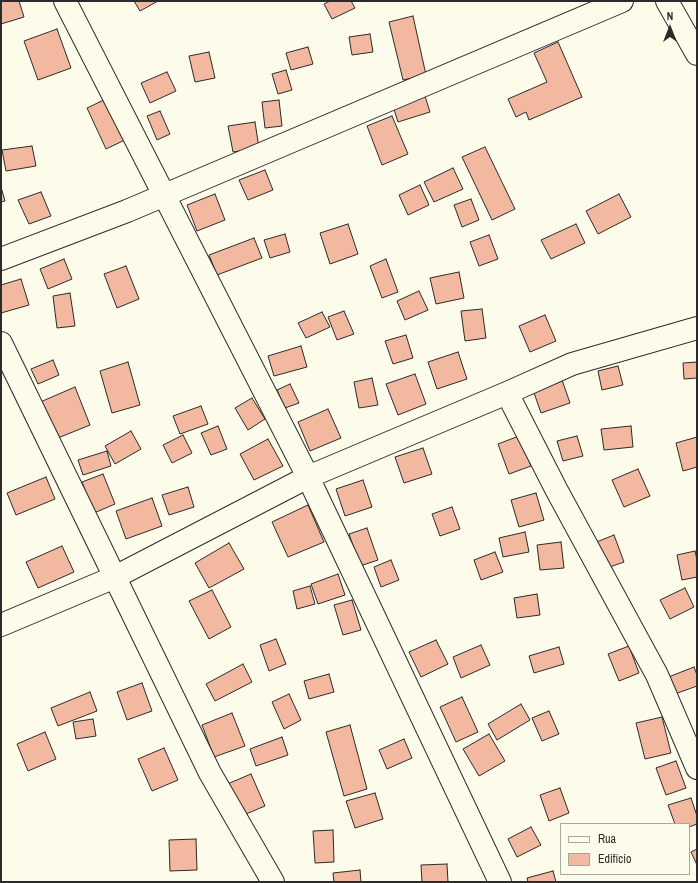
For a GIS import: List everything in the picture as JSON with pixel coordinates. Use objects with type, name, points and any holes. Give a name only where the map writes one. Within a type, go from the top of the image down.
[{"type":"street","points":[[65,1],[308,477],[500,882]]},
{"type":"street","points":[[1,259],[127,211],[622,1]]},
{"type":"street","points":[[667,1],[697,54]]},
{"type":"street","points":[[1,625],[115,577],[308,477],[572,364],[697,328]]},
{"type":"street","points":[[1,343],[210,773],[273,882]]},
{"type":"street","points":[[507,393],[556,489],[658,675],[697,768]]},
{"type":"building","points":[[1,1],[19,1],[24,17],[1,24]]},
{"type":"building","points":[[134,1],[158,1],[140,11]]},
{"type":"building","points":[[330,1],[351,1],[355,8],[332,19],[324,4]]},
{"type":"building","points":[[413,16],[426,75],[403,80],[389,22]]},
{"type":"building","points":[[57,29],[71,68],[38,80],[24,41]]},
{"type":"building","points":[[370,34],[373,52],[352,55],[349,37]]},
{"type":"building","points":[[558,42],[582,97],[529,120],[526,112],[516,117],[508,99],[547,82],[534,53]]},
{"type":"building","points":[[308,47],[313,64],[291,70],[286,53]]},
{"type":"building","points":[[209,52],[215,78],[195,82],[189,56]]},
{"type":"building","points":[[286,70],[292,90],[278,94],[272,74]]},
{"type":"building","points":[[167,72],[176,91],[150,103],[141,83]]},
{"type":"building","points":[[424,93],[430,112],[398,122],[392,103]]},
{"type":"building","points":[[108,98],[127,139],[106,149],[87,108]]},
{"type":"building","points":[[279,100],[282,126],[265,128],[262,102]]},
{"type":"building","points":[[160,111],[170,134],[157,140],[147,116]]},
{"type":"building","points":[[392,116],[408,154],[382,165],[367,126]]},
{"type":"building","points":[[255,122],[259,148],[233,152],[228,126]]},
{"type":"building","points":[[32,146],[36,166],[6,171],[2,150]]},
{"type":"building","points":[[485,147],[515,209],[492,220],[462,157]]},
{"type":"building","points":[[453,168],[463,189],[434,202],[424,182]]},
{"type":"building","points":[[265,170],[273,190],[248,200],[239,180]]},
{"type":"building","points":[[420,185],[429,205],[408,215],[399,195]]},
{"type":"building","points":[[1,187],[5,201],[1,202]]},
{"type":"building","points":[[41,192],[51,216],[29,224],[18,200]]},
{"type":"building","points":[[215,194],[225,220],[197,231],[187,205]]},
{"type":"building","points":[[619,194],[631,217],[598,234],[586,211]]},
{"type":"building","points":[[471,199],[479,220],[462,227],[454,205]]},
{"type":"building","points":[[348,224],[358,254],[330,264],[320,233]]},
{"type":"building","points":[[576,224],[585,243],[551,259],[541,240]]},
{"type":"building","points":[[285,234],[290,252],[270,258],[264,240]]},
{"type":"building","points":[[489,235],[498,259],[479,266],[470,242]]},
{"type":"building","points":[[254,238],[262,258],[217,275],[209,255]]},
{"type":"building","points":[[64,259],[72,279],[48,289],[40,269]]},
{"type":"building","points":[[386,259],[398,292],[382,298],[370,266]]},
{"type":"building","points":[[126,266],[139,299],[117,308],[104,274]]},
{"type":"building","points":[[459,272],[464,298],[436,304],[430,278]]},
{"type":"building","points":[[21,279],[29,305],[1,313],[1,285]]},
{"type":"building","points":[[419,291],[428,310],[405,320],[397,301]]},
{"type":"building","points":[[70,293],[75,326],[57,328],[53,296]]},
{"type":"building","points":[[482,309],[486,338],[465,341],[461,311]]},
{"type":"building","points":[[344,311],[354,334],[337,340],[328,317]]},
{"type":"building","points":[[322,312],[330,327],[306,338],[298,323]]},
{"type":"building","points":[[545,315],[556,341],[530,352],[519,326]]},
{"type":"building","points":[[406,335],[413,358],[393,364],[385,341]]},
{"type":"building","points":[[301,346],[307,367],[274,376],[268,356]]},
{"type":"building","points":[[458,352],[467,379],[437,389],[428,362]]},
{"type":"building","points":[[53,360],[59,375],[38,384],[31,369]]},
{"type":"building","points":[[128,362],[140,405],[112,413],[100,371]]},
{"type":"building","points":[[697,362],[697,378],[684,379],[683,363]]},
{"type":"building","points":[[618,366],[623,385],[602,390],[598,371]]},
{"type":"building","points":[[415,374],[426,404],[398,415],[386,384]]},
{"type":"building","points":[[561,377],[570,403],[541,413],[532,387]]},
{"type":"building","points":[[372,378],[378,405],[359,408],[354,382]]},
{"type":"building","points":[[290,384],[299,403],[285,408],[277,390]]},
{"type":"building","points":[[75,387],[90,425],[53,440],[38,403]]},
{"type":"building","points":[[252,398],[265,419],[248,430],[235,408]]},
{"type":"building","points":[[201,406],[208,424],[180,434],[173,416]]},
{"type":"building","points":[[328,409],[341,438],[310,451],[298,422]]},
{"type":"building","points":[[218,426],[227,449],[211,455],[201,433]]},
{"type":"building","points":[[631,426],[633,447],[604,450],[601,429]]},
{"type":"building","points":[[131,431],[141,449],[115,464],[105,446]]},
{"type":"building","points":[[183,435],[192,453],[172,463],[163,445]]},
{"type":"building","points":[[519,436],[531,466],[509,474],[498,444]]},
{"type":"building","points":[[577,436],[583,456],[563,461],[557,441]]},
{"type":"building","points":[[697,437],[697,467],[683,471],[676,443]]},
{"type":"building","points":[[268,439],[283,466],[254,480],[240,454]]},
{"type":"building","points":[[423,448],[432,474],[404,483],[395,457]]},
{"type":"building","points":[[107,451],[111,466],[83,475],[78,460]]},
{"type":"building","points":[[638,469],[650,496],[624,507],[612,480]]},
{"type":"building","points":[[103,474],[115,504],[94,513],[82,482]]},
{"type":"building","points":[[46,477],[55,499],[16,515],[7,493]]},
{"type":"building","points":[[363,480],[372,507],[345,516],[336,489]]},
{"type":"building","points":[[188,487],[194,507],[169,515],[162,495]]},
{"type":"building","points":[[536,493],[544,520],[519,527],[511,500]]},
{"type":"building","points":[[152,498],[162,526],[126,539],[116,511]]},
{"type":"building","points":[[308,505],[324,542],[288,557],[272,522]]},
{"type":"building","points":[[452,507],[460,529],[440,536],[432,514]]},
{"type":"building","points":[[367,528],[378,560],[360,566],[349,534]]},
{"type":"building","points":[[525,532],[529,552],[503,557],[499,538]]},
{"type":"building","points":[[614,535],[624,562],[604,569],[594,543]]},
{"type":"building","points":[[561,542],[564,568],[540,570],[537,545]]},
{"type":"building","points":[[229,543],[244,569],[209,588],[195,563]]},
{"type":"building","points":[[62,546],[74,572],[38,588],[26,562]]},
{"type":"building","points":[[695,551],[697,560],[697,577],[682,580],[677,555]]},
{"type":"building","points":[[495,552],[503,572],[481,580],[474,560]]},
{"type":"building","points":[[391,560],[399,580],[381,587],[374,567]]},
{"type":"building","points":[[338,574],[345,595],[318,604],[311,584]]},
{"type":"building","points":[[310,586],[315,604],[297,609],[293,591]]},
{"type":"building","points":[[685,588],[694,607],[670,619],[660,600]]},
{"type":"building","points":[[212,590],[231,627],[209,639],[189,601]]},
{"type":"building","points":[[537,594],[540,615],[517,618],[514,598]]},
{"type":"building","points":[[352,600],[361,630],[343,635],[334,605]]},
{"type":"building","points":[[276,639],[286,664],[269,671],[260,645]]},
{"type":"building","points":[[436,640],[448,664],[421,677],[409,652]]},
{"type":"building","points":[[481,645],[490,665],[461,678],[453,657]]},
{"type":"building","points":[[629,646],[639,673],[619,681],[608,654]]},
{"type":"building","points":[[559,647],[564,664],[534,673],[529,656]]},
{"type":"building","points":[[243,664],[252,682],[215,701],[206,684]]},
{"type":"building","points":[[694,667],[697,675],[697,686],[672,695],[666,678]]},
{"type":"building","points":[[329,674],[334,692],[309,699],[304,681]]},
{"type":"building","points":[[142,683],[152,711],[127,720],[117,692]]},
{"type":"building","points":[[90,692],[97,711],[58,726],[51,708]]},
{"type":"building","points":[[289,694],[301,720],[284,729],[272,702]]},
{"type":"building","points":[[462,697],[478,732],[456,742],[440,707]]},
{"type":"building","points":[[521,704],[530,720],[497,740],[488,724]]},
{"type":"building","points":[[549,711],[559,734],[542,741],[532,718]]},
{"type":"building","points":[[232,713],[245,746],[214,757],[202,725]]},
{"type":"building","points":[[662,717],[671,753],[645,759],[636,723]]},
{"type":"building","points":[[93,719],[96,736],[76,739],[73,722]]},
{"type":"building","points":[[350,725],[367,789],[344,796],[326,732]]},
{"type":"building","points":[[45,732],[56,759],[28,771],[17,744]]},
{"type":"building","points":[[489,734],[505,761],[479,776],[463,749]]},
{"type":"building","points":[[282,737],[288,755],[256,766],[250,749]]},
{"type":"building","points":[[404,739],[412,758],[387,769],[379,750]]},
{"type":"building","points":[[164,748],[178,780],[152,791],[138,759]]},
{"type":"building","points":[[676,761],[686,788],[666,795],[656,768]]},
{"type":"building","points":[[251,774],[265,806],[239,817],[225,785]]},
{"type":"building","points":[[560,788],[569,813],[549,821],[540,795]]},
{"type":"building","points":[[375,793],[383,819],[355,828],[346,801]]},
{"type":"building","points":[[691,798],[697,816],[697,824],[690,827],[690,823],[675,823],[668,805]]},
{"type":"building","points":[[531,827],[541,845],[517,857],[508,839]]},
{"type":"building","points":[[333,830],[334,862],[315,863],[313,831]]},
{"type":"building","points":[[196,839],[197,870],[170,871],[169,840]]},
{"type":"building","points":[[697,849],[697,865],[691,852]]},
{"type":"building","points":[[447,864],[448,882],[422,882],[421,865]]},
{"type":"building","points":[[360,870],[361,882],[334,882],[333,873]]},
{"type":"building","points":[[553,871],[556,882],[528,882],[527,878]]}]
